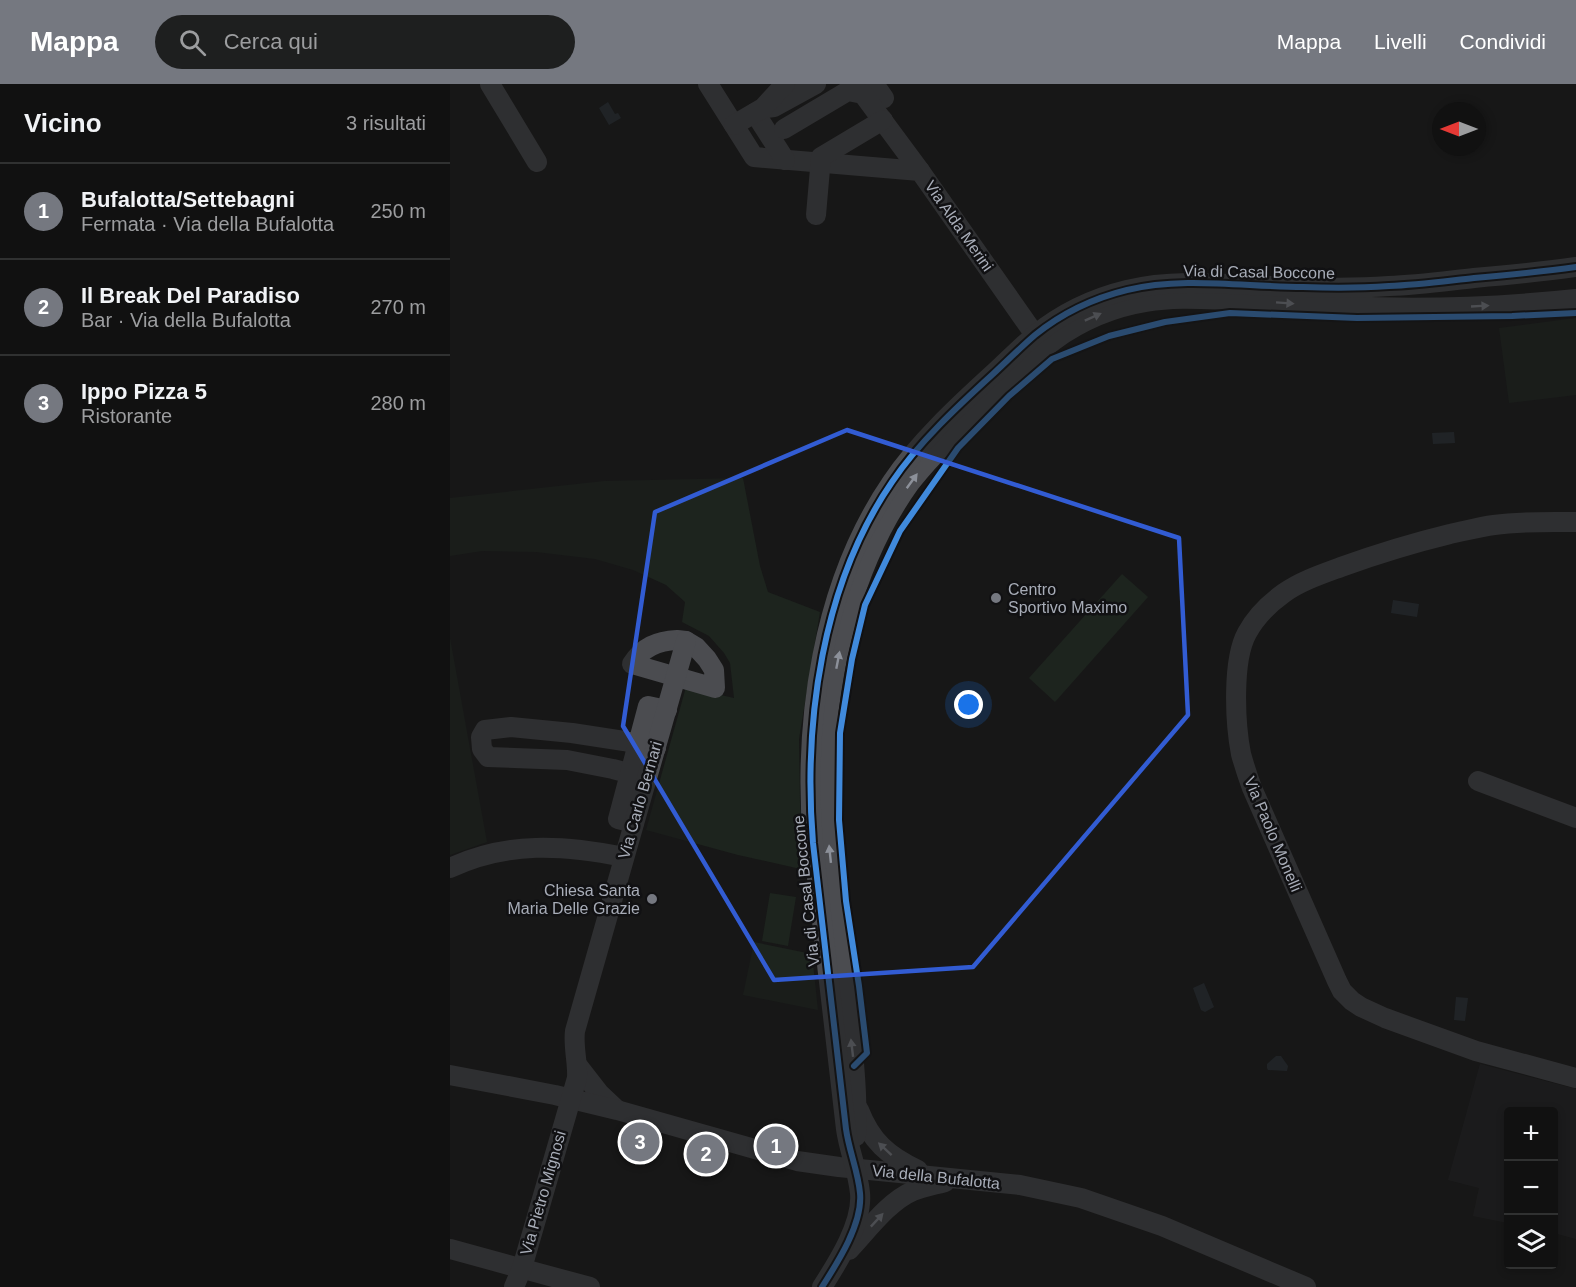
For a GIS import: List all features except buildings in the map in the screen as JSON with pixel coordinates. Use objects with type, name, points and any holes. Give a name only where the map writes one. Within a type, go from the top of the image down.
[{"type":"street","points":[[490,84],[537,162]]},
{"type":"street","points":[[708,84],[739,132],[785,84]]},
{"type":"street","points":[[759,111],[774,107],[816,84]]},
{"type":"street","points":[[784,129],[848,91],[863,94],[920,171]]},
{"type":"street","points":[[759,111],[785,160]]},
{"type":"street","points":[[816,215],[821,157],[883,120]]},
{"type":"street","name":"Via Alda Merini","points":[[739,132],[754,157],[920,171],[1039,342]]},
{"type":"street","name":"Via di Casal Boccone","points":[[855,1169],[857,1107],[829,840],[826,786],[828,716],[852,600],[870,552],[886,521],[911,483],[948,440],[1010,377],[1061,318],[1086,304],[1117,292],[1151,285],[1184,283],[1387,287],[1576,267]]},
{"type":"street","name":"Via di Casal Boccone","points":[[855,1169],[848,1148],[811,824],[810,774],[813,730],[824,651],[835,608],[857,544],[893,479],[916,450],[952,414],[1039,342],[1118,308],[1156,300],[1198,299],[1373,308],[1542,303],[1576,299]]},
{"type":"street","name":"Via Paolo Monelli","points":[[1576,522],[1497,524],[1475,528],[1391,549],[1294,587],[1267,608],[1250,626],[1239,654],[1237,705],[1239,739],[1252,788],[1332,970],[1347,996],[1361,1007],[1432,1036],[1476,1051],[1576,1078]]},
{"type":"street","points":[[667,641],[686,641],[696,647],[711,665],[714,670],[715,688],[632,664],[648,647],[667,641]]},
{"type":"street","name":"Via Carlo Bernari","points":[[570,1098],[576,1083],[578,1066],[575,1031],[634,824],[639,776],[647,746],[667,710],[686,641]]},
{"type":"street","points":[[639,776],[567,760],[488,757],[482,748],[481,737],[485,730],[511,727],[572,733],[647,746]]},
{"type":"street","points":[[1478,782],[1576,818]]},
{"type":"street","points":[[450,868],[474,858],[521,848],[569,848],[624,857]]},
{"type":"street","points":[[578,1066],[599,1093],[617,1110]]},
{"type":"street","name":"Via della Bufalotta","points":[[450,1076],[570,1098],[797,1161],[823,1166],[961,1178],[1033,1188],[1081,1198],[1209,1245],[1306,1287]]},
{"type":"street","name":"Via Pietro Mignosi","points":[[514,1287],[522,1268],[570,1098]]},
{"type":"street","points":[[857,1107],[870,1134],[884,1149],[896,1159],[928,1175]]},
{"type":"street","points":[[822,1287],[837,1263],[859,1208],[860,1194],[855,1169]]},
{"type":"street","points":[[837,1263],[902,1197],[913,1191],[961,1178]]},
{"type":"street","points":[[450,1249],[590,1287]]},
{"type":"highlighted area","points":[[847,430],[1179,538],[1188,715],[973,967],[774,980],[623,726],[655,512]]},
{"type":"shaded area","points":[[608,102],[615,114],[618,113],[621,118],[609,125],[599,108]]},
{"type":"shaded area","points":[[1576,318],[1576,395],[1509,403],[1499,328]]},
{"type":"shaded area","points":[[1454,432],[1455,443],[1433,444],[1432,433]]},
{"type":"shaded area","points":[[743,478],[760,566],[768,592],[820,612],[799,739],[800,803],[805,870],[646,830],[686,687],[734,698],[730,663],[724,653],[709,636],[682,622],[685,602],[666,585],[633,570],[595,559],[536,552],[482,551],[450,556],[450,498],[604,481]]},
{"type":"shaded area","points":[[1122,574],[1148,597],[1055,702],[1029,678]]},
{"type":"shaded area","points":[[1393,600],[1419,604],[1417,617],[1391,613]]},
{"type":"shaded area","points":[[450,638],[487,842],[450,855]]},
{"type":"shaded area","points":[[770,893],[796,897],[788,946],[762,941]]},
{"type":"shaded area","points":[[754,942],[812,954],[818,1010],[743,995]]},
{"type":"shaded area","points":[[1204,983],[1214,1007],[1205,1012],[1201,1010],[1193,988]]},
{"type":"shaded area","points":[[1456,997],[1468,998],[1465,1021],[1454,1020]]},
{"type":"shaded area","points":[[1276,1056],[1281,1056],[1288,1066],[1287,1071],[1268,1070],[1267,1064]]},
{"type":"shaded area","points":[[1480,1064],[1576,1089],[1576,1239],[1558,1234],[1558,1107],[1504,1107],[1504,1222],[1473,1216],[1479,1188],[1448,1180]]},
{"type":"cycle path","points":[[822,1287],[854,1229],[858,1217],[860,1193],[846,1129],[813,843],[811,750],[815,702],[822,655],[849,564],[868,522],[902,467],[953,412],[1035,335],[1067,314],[1115,293],[1148,286],[1192,283],[1324,288],[1400,285],[1576,267]]},
{"type":"cycle path","points":[[854,1066],[867,1053],[846,901],[839,820],[840,733],[852,659],[865,605],[900,531],[958,448],[1009,396],[1052,359],[1109,336],[1165,322],[1230,313],[1357,318],[1576,313]]},
{"type":"place","name":"Centro Sportivo Maximo","points":[[996,598]]},
{"type":"place","name":"Chiesa Santa Maria Delle Grazie","points":[[652,899]]},
{"type":"place","name":"Ippo Pizza 5","points":[[640,1142]]},
{"type":"place","name":"Bufalotta/Settebagni","points":[[776,1146]]},
{"type":"place","name":"Il Break Del Paradiso","points":[[706,1154]]}]
